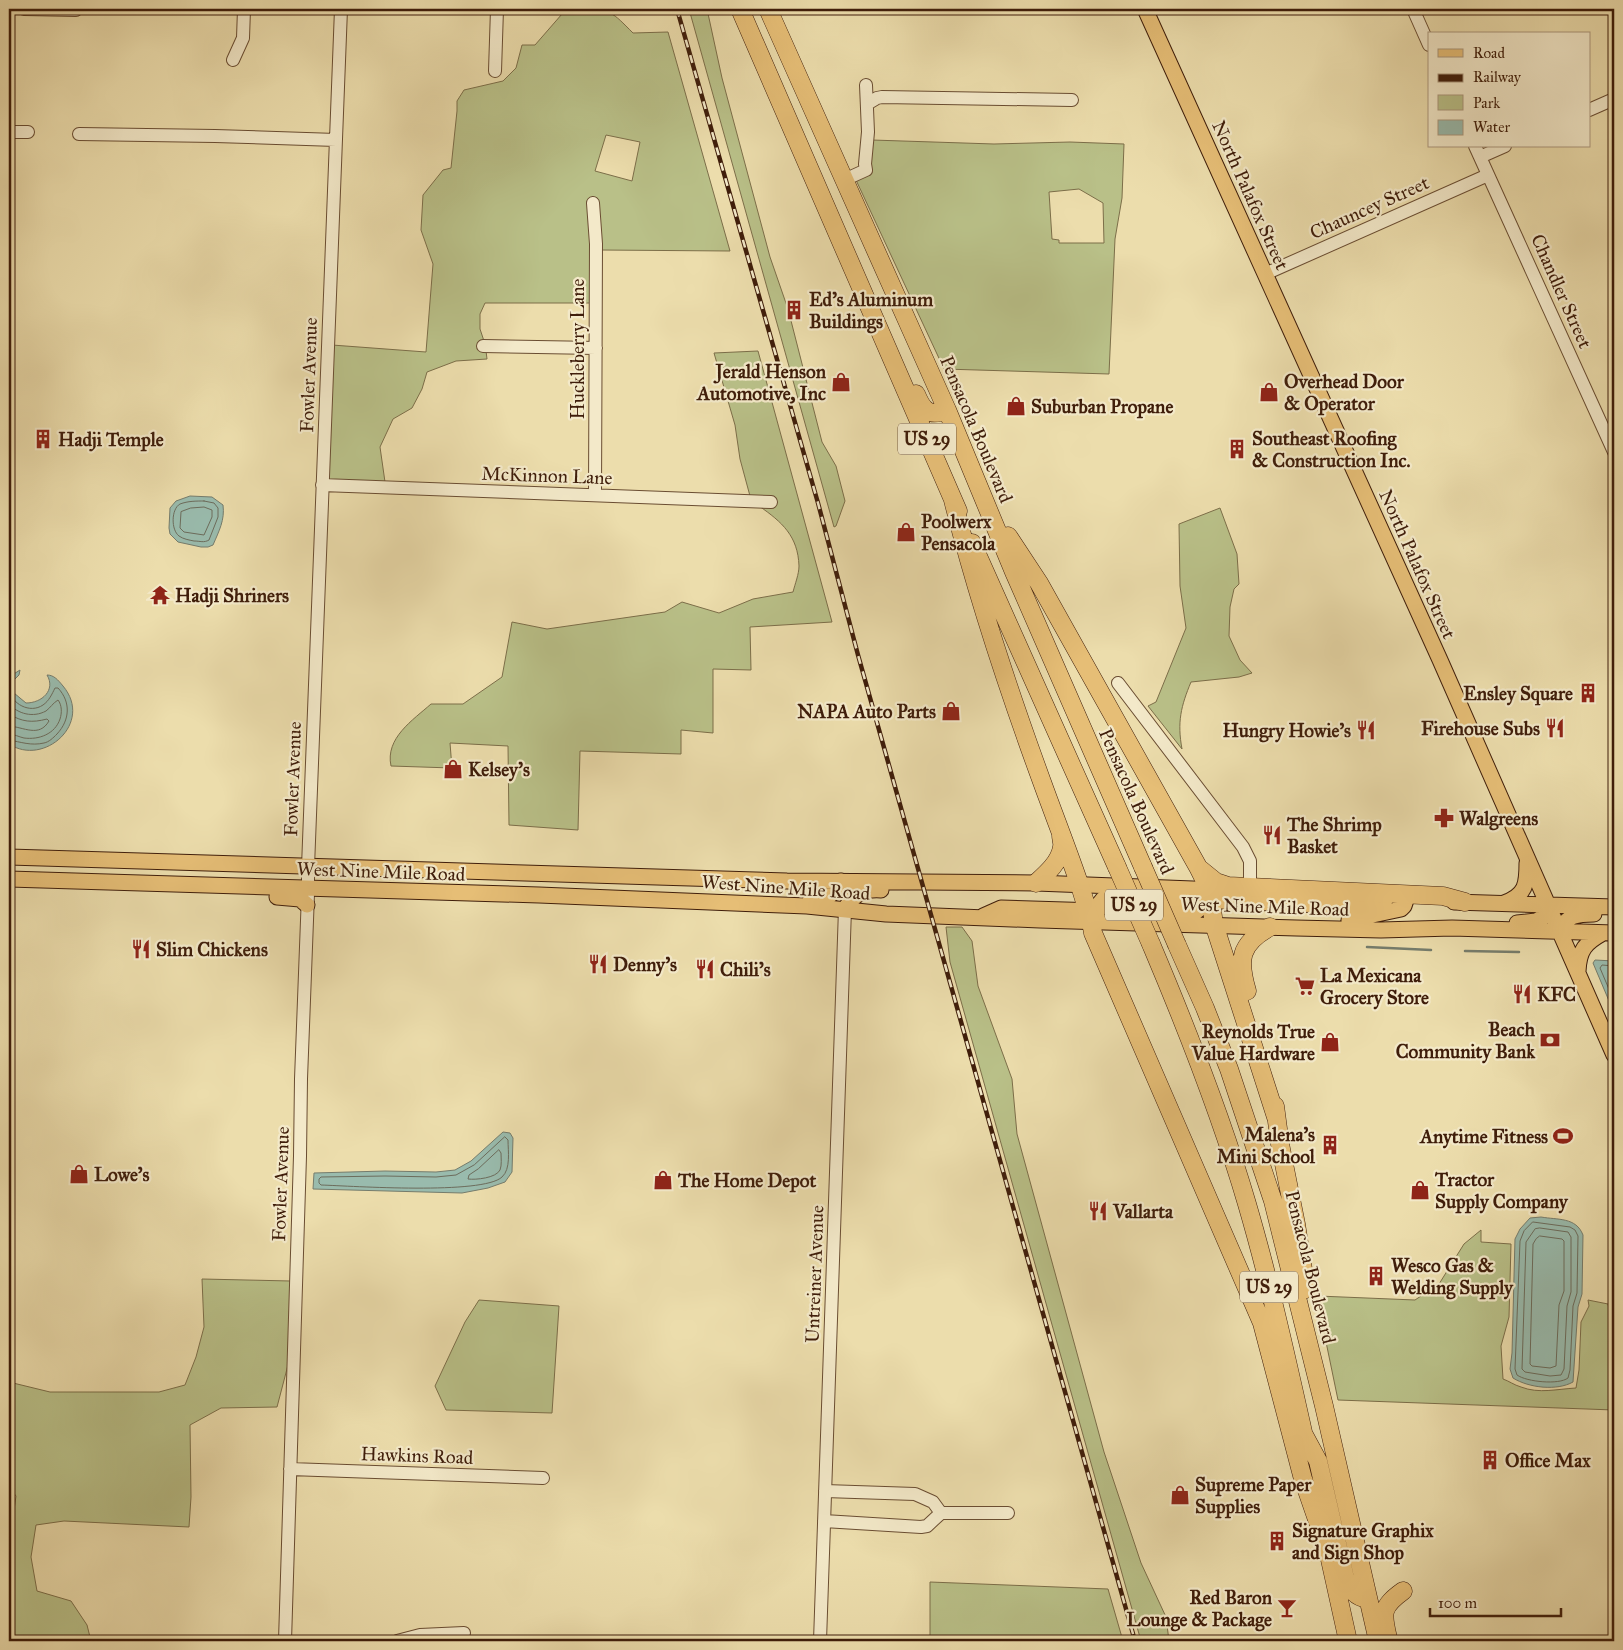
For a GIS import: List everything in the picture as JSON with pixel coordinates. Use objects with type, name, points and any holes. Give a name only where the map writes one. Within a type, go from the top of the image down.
[{"type":"highway","name":"US 29","points":[[740,9],[953,500],[1152,944],[1200,1063],[1244,1195],[1264,1264],[1304,1435],[1348,1641]]},
{"type":"highway","name":"Pensacola Boulevard","points":[[768,9],[947,410],[1014,572],[1205,1008],[1253,1138],[1283,1237],[1378,1641]]},
{"type":"highway","points":[[754,41],[765,39],[775,46],[804,113],[822,132]]},
{"type":"highway","points":[[878,326],[898,350],[917,397],[924,408],[930,413],[937,414],[947,410]]},
{"type":"highway","points":[[953,500],[969,565],[1016,711],[1091,914],[1093,933],[1262,1323],[1303,1479],[1330,1558]]},
{"type":"highway","points":[[986,501],[1038,583],[1198,867],[1208,897],[1214,924],[1276,1117]]},
{"type":"highway","points":[[1036,883],[1050,870],[1062,848],[1061,830]]},
{"type":"highway","points":[[1198,867],[1216,882],[1250,890],[1442,896],[1465,902]]},
{"type":"highway","points":[[1270,927],[1247,945],[1243,954],[1241,970],[1272,1074],[1280,1144],[1296,1224],[1324,1406]]},
{"type":"highway","points":[[1304,1435],[1318,1461],[1345,1578],[1352,1591],[1360,1598],[1368,1599]]},
{"type":"highway","points":[[1389,1641],[1383,1617],[1387,1606],[1403,1590]]},
{"type":"main road","name":"North Palafox Street","points":[[1145,9],[1440,660],[1614,1055]]},
{"type":"main road","name":"West Nine Mile Road","points":[[9,857],[308,868],[581,875],[913,883],[1036,883],[1080,885],[1208,897],[1250,890],[1385,900],[1614,907]]},
{"type":"main road","points":[[1503,904],[1518,896],[1523,890],[1527,880],[1527,859]]},
{"type":"main road","points":[[109,883],[143,873],[291,878],[302,874],[308,868]]},
{"type":"main road","points":[[308,889],[325,880],[520,885],[581,875]]},
{"type":"main road","name":"West Nine Mile Road","points":[[9,879],[539,895],[730,903],[845,909],[886,914],[980,918],[1001,908],[1270,927],[1381,930],[1452,928],[1609,933]]},
{"type":"main road","points":[[730,903],[743,896],[822,900],[835,892],[841,881]]},
{"type":"main road","points":[[128,883],[148,894],[286,897],[300,899],[307,905]]},
{"type":"main road","points":[[845,909],[851,898],[859,893],[869,890],[901,889],[913,883]]},
{"type":"main road","points":[[1091,914],[1188,913],[1199,911],[1208,897],[1351,906],[1385,900]]},
{"type":"main road","points":[[1349,920],[1401,909],[1406,900]]},
{"type":"main road","points":[[1296,928],[1313,920],[1523,923],[1536,921],[1545,916],[1548,905]]},
{"type":"main road","points":[[1561,932],[1562,925],[1566,919],[1579,915],[1614,915]]},
{"type":"main road","points":[[1578,972],[1581,951],[1592,939],[1609,933]]},
{"type":"street","points":[[24,9],[76,10]]},
{"type":"street","points":[[232,60],[244,38],[244,9]]},
{"type":"street","name":"Fowler Avenue","points":[[285,1641],[308,868],[341,9]]},
{"type":"street","points":[[495,70],[497,9]]},
{"type":"street","points":[[1413,9],[1428,43]]},
{"type":"street","points":[[844,180],[866,170],[868,132],[866,85]]},
{"type":"street","points":[[867,104],[882,97],[1072,100]]},
{"type":"street","points":[[1590,110],[1614,99]]},
{"type":"street","points":[[9,132],[28,132]]},
{"type":"street","points":[[79,134],[336,140]]},
{"type":"street","points":[[1478,152],[1496,148]]},
{"type":"street","name":"Chandler Street","points":[[1478,152],[1614,452]]},
{"type":"street","name":"Chauncey Street","points":[[1265,274],[1488,175]]},
{"type":"street","name":"Huckleberry Lane","points":[[593,204],[596,244],[595,495]]},
{"type":"street","points":[[483,346],[596,348]]},
{"type":"street","name":"McKinnon Lane","points":[[322,485],[771,502]]},
{"type":"street","points":[[1118,683],[1243,847],[1250,861],[1250,890]]},
{"type":"street","name":"Untreiner Avenue","points":[[820,1641],[845,909]]},
{"type":"street","name":"Hawkins Road","points":[[290,1470],[543,1478]]},
{"type":"street","points":[[825,1491],[915,1494],[933,1502],[941,1513]]},
{"type":"street","points":[[824,1521],[921,1527],[927,1526],[941,1513],[1008,1513]]},
{"type":"street","points":[[397,1641],[420,1635],[464,1633]]},
{"type":"green space","points":[[580,9],[605,11],[615,16],[633,33],[668,32],[730,251],[600,250],[597,198],[589,199],[591,303],[485,303],[480,314],[480,329],[484,341],[479,341],[479,350],[486,351],[487,359],[456,361],[427,372],[422,389],[412,408],[393,419],[380,447],[385,482],[327,480],[332,345],[426,352],[433,264],[421,230],[423,195],[443,170],[451,168],[457,101],[464,90],[503,81],[516,68],[522,45],[535,45],[562,14]],"holes":[[[606,135],[640,142],[632,181],[595,171]]]},
{"type":"green space","points":[[689,9],[707,9],[722,78],[770,257],[788,309],[822,442],[836,466],[845,501],[834,527]]},
{"type":"green space","points":[[872,140],[994,144],[1070,142],[1124,144],[1122,198],[1115,239],[1109,374],[944,369],[856,180]],"holes":[[[1079,189],[1103,203],[1104,243],[1059,243],[1059,240],[1052,239],[1049,192]]]},
{"type":"green space","points":[[758,351],[832,622],[750,627],[751,670],[713,669],[713,733],[681,730],[681,754],[580,751],[578,830],[509,825],[508,746],[450,743],[452,768],[391,766],[390,756],[396,738],[409,723],[431,704],[463,704],[502,677],[512,622],[547,629],[665,612],[682,602],[719,613],[753,599],[793,592],[799,566],[796,546],[782,524],[759,506],[775,507],[775,497],[750,496],[740,459],[735,425],[714,353]]},
{"type":"green space","points":[[1220,508],[1237,554],[1239,584],[1234,589],[1230,607],[1229,636],[1240,660],[1252,673],[1239,677],[1191,682],[1181,714],[1182,749],[1148,706],[1156,702],[1186,628],[1180,586],[1179,524]]},
{"type":"green space","points":[[946,927],[962,927],[972,941],[978,986],[1012,1079],[1017,1134],[1104,1452],[1141,1563],[1166,1617],[1169,1641],[1141,1641],[950,962]]},
{"type":"green space","points":[[1481,1230],[1481,1242],[1511,1244],[1509,1317],[1501,1346],[1503,1379],[1518,1386],[1535,1390],[1576,1388],[1579,1370],[1581,1322],[1589,1306],[1588,1300],[1608,1304],[1614,1337],[1614,1410],[1338,1400],[1318,1296],[1415,1300],[1439,1284],[1464,1244]]},
{"type":"green space","points":[[202,1279],[291,1281],[288,1365],[277,1407],[221,1408],[190,1425],[191,1497],[189,1527],[64,1521],[36,1525],[31,1557],[37,1591],[71,1601],[87,1625],[91,1641],[9,1641],[9,1545],[16,1496],[9,1487],[9,1382],[50,1392],[159,1392],[185,1385],[196,1357],[204,1327]]},
{"type":"green space","points":[[479,1300],[559,1306],[552,1413],[446,1410],[435,1386],[465,1322]]},
{"type":"green space","points":[[930,1582],[1108,1589],[1123,1641],[930,1641]]},
{"type":"water","points":[[190,496],[212,497],[223,505],[222,521],[213,545],[201,547],[178,542],[170,534],[170,508],[176,501]]},
{"type":"water","points":[[20,670],[19,675],[14,680],[14,693],[26,703],[37,701],[46,695],[50,686],[47,675],[58,680],[71,700],[73,714],[69,727],[61,738],[50,746],[37,750],[23,750],[9,744],[9,677]]},
{"type":"water","points":[[1595,960],[1614,961],[1614,1008],[1612,1008],[1593,963]]},
{"type":"water","points":[[503,1132],[510,1133],[513,1138],[512,1172],[505,1182],[488,1188],[462,1193],[313,1189],[314,1173],[436,1172],[455,1170],[471,1161]]},
{"type":"water","points":[[1541,1217],[1571,1222],[1580,1229],[1583,1235],[1582,1294],[1578,1307],[1573,1382],[1559,1387],[1527,1384],[1513,1378],[1510,1369],[1515,1239],[1520,1229],[1530,1218]]},
{"type":"waterway","points":[[1367,947],[1431,950]]},
{"type":"waterway","points":[[1465,951],[1519,952]]},
{"type":"railway","points":[[677,9],[818,503],[858,655],[1135,1641]]},
{"type":"place","name":"Ed's Aluminum Buildings","points":[[794,310]]},
{"type":"place","name":"Jerald Henson Automotive, Inc","points":[[841,382]]},
{"type":"place","name":"Overhead Door & Operator","points":[[1269,392]]},
{"type":"place","name":"Suburban Propane","points":[[1016,406]]},
{"type":"place","name":"Hadji Temple","points":[[43,439]]},
{"type":"place","name":"Southeast Roofing & Construction Inc.","points":[[1237,449]]},
{"type":"place","name":"Poolwerx Pensacola","points":[[906,532]]},
{"type":"place","name":"Hadji Shriners","points":[[160,595]]},
{"type":"place","name":"Ensley Square","points":[[1588,693]]},
{"type":"place","name":"NAPA Auto Parts","points":[[951,711]]},
{"type":"place","name":"Firehouse Subs","points":[[1555,728]]},
{"type":"place","name":"Hungry Howie's","points":[[1366,730]]},
{"type":"place","name":"Kelsey's","points":[[453,769]]},
{"type":"place","name":"Walgreens","points":[[1444,818]]},
{"type":"place","name":"The Shrimp Basket","points":[[1272,835]]},
{"type":"place","name":"Slim Chickens","points":[[141,949]]},
{"type":"place","name":"Denny's","points":[[598,964]]},
{"type":"place","name":"Chili's","points":[[705,969]]},
{"type":"place","name":"La Mexicana Grocery Store","points":[[1305,986]]},
{"type":"place","name":"KFC","points":[[1522,994]]},
{"type":"place","name":"Beach Community Bank","points":[[1550,1040]]},
{"type":"place","name":"Reynolds True Value Hardware","points":[[1330,1042]]},
{"type":"place","name":"Anytime Fitness","points":[[1563,1136]]},
{"type":"place","name":"Malena's Mini School","points":[[1330,1145]]},
{"type":"place","name":"Lowe's","points":[[79,1174]]},
{"type":"place","name":"The Home Depot","points":[[663,1180]]},
{"type":"place","name":"Tractor Supply Company","points":[[1420,1190]]},
{"type":"place","name":"Vallarta","points":[[1098,1211]]},
{"type":"place","name":"Wesco Gas & Welding Supply","points":[[1376,1276]]},
{"type":"place","name":"Office Max","points":[[1490,1460]]},
{"type":"place","name":"Supreme Paper Supplies","points":[[1180,1495]]},
{"type":"place","name":"Signature Graphix and Sign Shop","points":[[1277,1541]]},
{"type":"place","name":"Red Baron Lounge & Package","points":[[1287,1608]]}]
